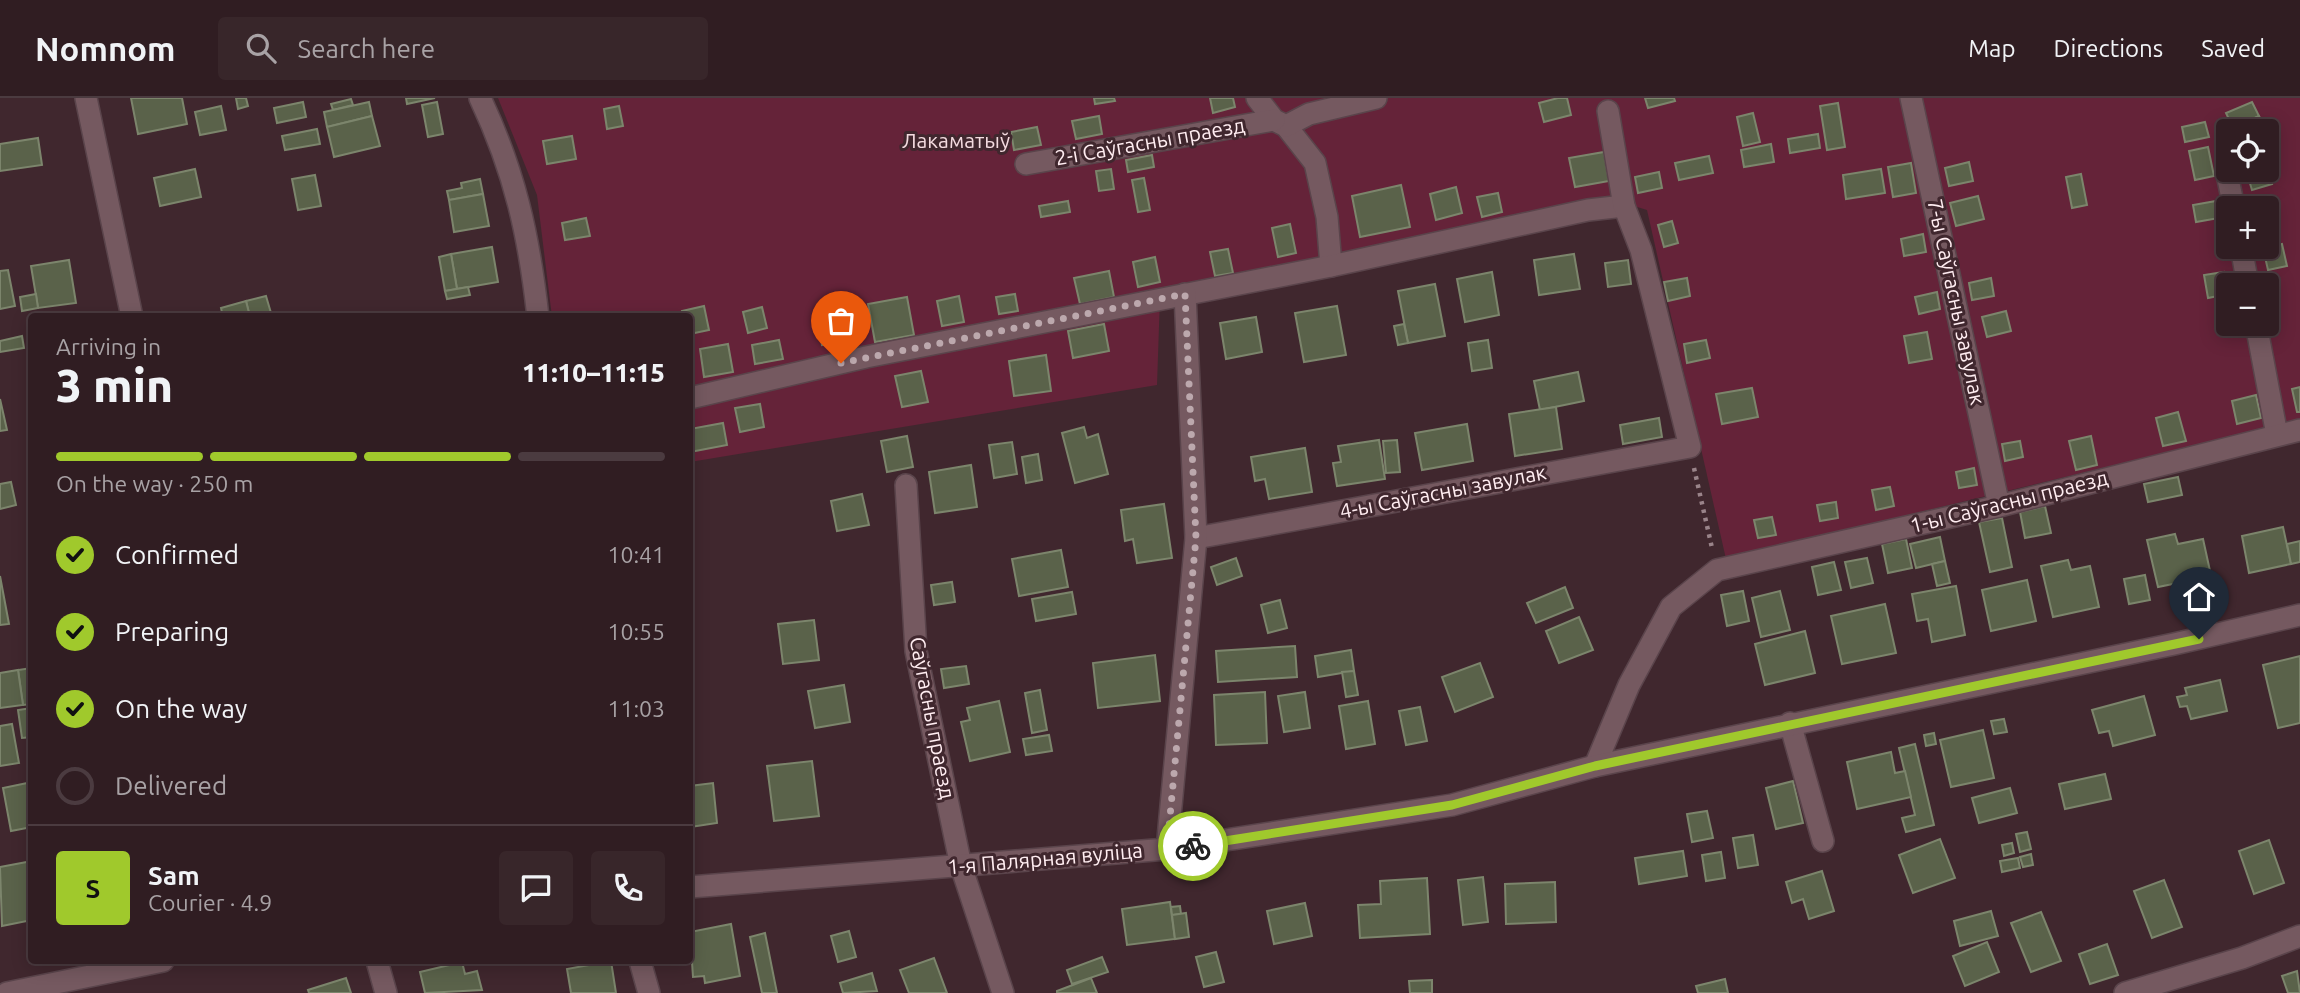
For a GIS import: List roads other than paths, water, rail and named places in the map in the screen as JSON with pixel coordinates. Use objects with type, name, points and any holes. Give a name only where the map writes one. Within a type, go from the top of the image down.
[{"type":"street","points":[[86,98],[131,313]]},
{"type":"street","points":[[480,98],[502,144],[519,197],[530,242],[538,313]]},
{"type":"street","points":[[1257,98],[1315,163],[1326,217],[1331,266]]},
{"type":"street","name":"2-і Саўгасны праезд","points":[[1026,164],[1280,123],[1376,98]]},
{"type":"street","name":"7-ы Саўгасны завулак","points":[[1911,98],[1920,126],[1999,506]]},
{"type":"street","points":[[693,397],[866,357],[1331,266],[1588,210],[1624,206],[1608,111]]},
{"type":"street","name":"4-ы Саўгасны завулак","points":[[1196,538],[1690,447],[1641,250],[1624,206]]},
{"type":"street","points":[[1167,849],[1196,538],[1185,294]]},
{"type":"street","points":[[2258,336],[2277,435]]},
{"type":"street","name":"1-ы Саўгасны праезд","points":[[1595,766],[1629,685],[1671,607],[1717,570],[1999,506],[2300,430]]},
{"type":"street","name":"Саўгасны праезд","points":[[906,485],[916,651],[961,866],[1003,993]]},
{"type":"street","name":"1-я Палярная вуліца","points":[[693,887],[1167,849],[1452,805],[1595,766],[1790,723],[2174,645],[2300,615]]},
{"type":"street","points":[[1790,723],[1823,841]]},
{"type":"street","points":[[2125,993],[2242,958],[2300,936]]},
{"type":"street","points":[[8,993],[145,964]]},
{"type":"street","points":[[378,964],[386,993]]},
{"type":"street","points":[[641,964],[649,993]]},
{"type":"street","points":[[86,993],[116,969]]},
{"type":"park label","name":"Лакаматыў","points":[[956,141]]}]
